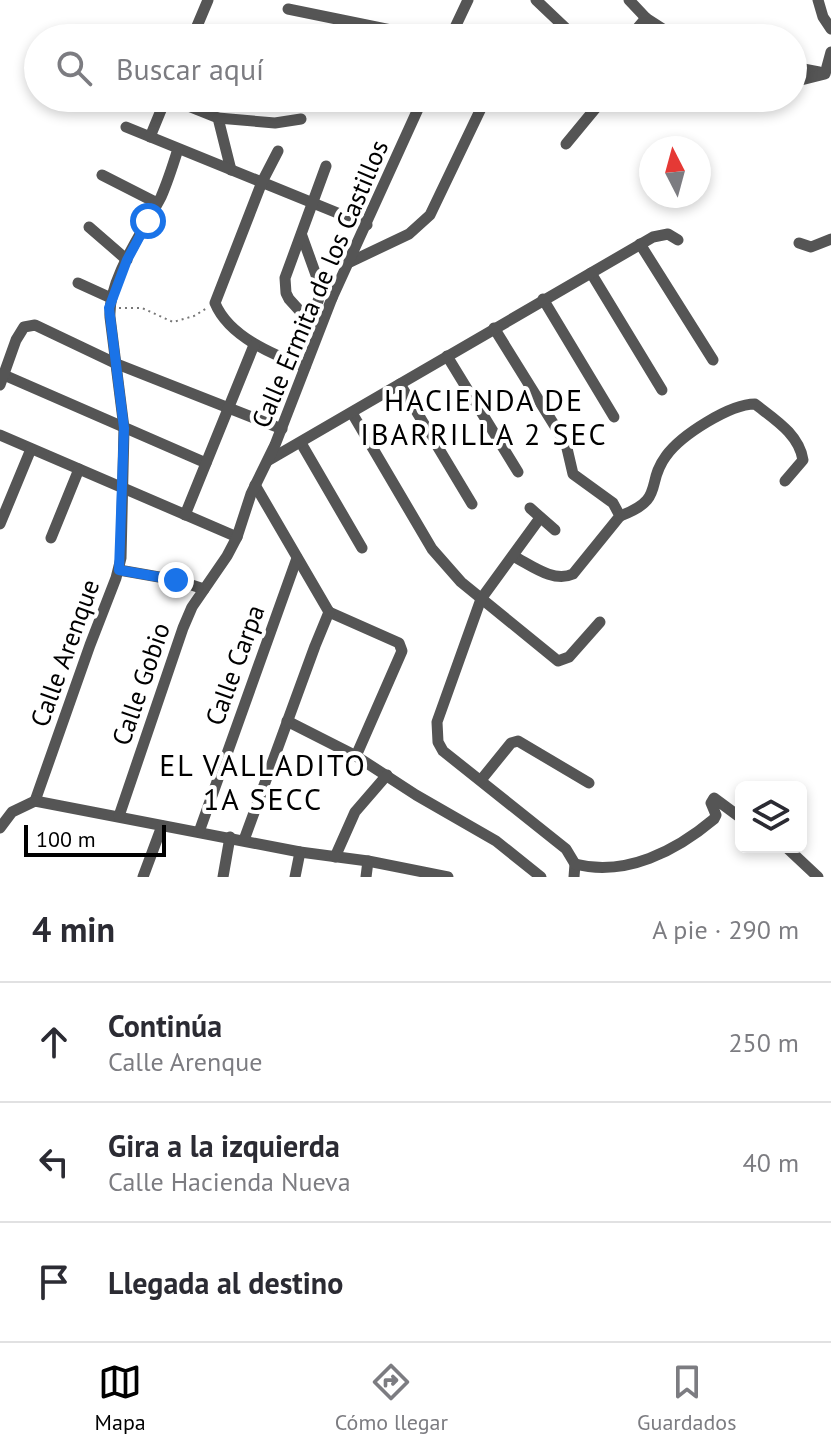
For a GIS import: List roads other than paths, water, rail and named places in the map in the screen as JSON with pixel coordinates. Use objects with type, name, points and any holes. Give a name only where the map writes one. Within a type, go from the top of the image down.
[{"type":"street","points":[[198,24],[208,0]]},
{"type":"street","points":[[457,24],[468,0]]},
{"type":"street","points":[[536,0],[561,24]]},
{"type":"street","points":[[629,0],[655,24]]},
{"type":"street","points":[[818,0],[831,29]]},
{"type":"street","points":[[288,9],[361,24]]},
{"type":"street","points":[[641,24],[646,18]]},
{"type":"street","points":[[828,75],[830,56]]},
{"type":"street","points":[[807,70],[828,75]]},
{"type":"street","points":[[807,79],[828,75]]},
{"type":"street","points":[[150,137],[161,112]]},
{"type":"street","points":[[203,112],[218,118],[275,123],[301,119]]},
{"type":"street","name":"Calle Ermita de los Castillos","points":[[255,485],[282,429],[305,367],[315,327],[350,262],[417,112]]},
{"type":"street","points":[[350,262],[409,234],[430,215],[479,112]]},
{"type":"street","points":[[566,144],[592,112]]},
{"type":"street","points":[[218,118],[231,170]]},
{"type":"street","points":[[126,127],[367,225]]},
{"type":"street","points":[[78,283],[110,303],[127,260],[157,203],[178,149]]},
{"type":"street","points":[[278,151],[262,182],[215,303],[220,313],[254,345],[305,367]]},
{"type":"street","points":[[315,327],[289,299],[285,278],[326,166]]},
{"type":"street","points":[[102,175],[157,203]]},
{"type":"street","points":[[89,227],[127,260]]},
{"type":"street","points":[[269,460],[653,237],[668,234],[678,240]]},
{"type":"street","points":[[302,236],[322,286],[332,298]]},
{"type":"street","points":[[799,243],[811,247],[831,239]]},
{"type":"street","points":[[640,244],[713,360]]},
{"type":"street","points":[[591,273],[662,390]]},
{"type":"street","points":[[315,327],[322,286]]},
{"type":"street","points":[[543,299],[614,417]]},
{"type":"street","name":"Calle Arenque","points":[[35,801],[119,570],[124,428],[110,303]]},
{"type":"street","points":[[206,463],[2,380],[16,340],[24,327],[35,325],[47,329],[117,364],[282,429]]},
{"type":"street","points":[[494,328],[566,444],[573,474],[613,503],[620,516]]},
{"type":"street","points":[[185,515],[254,345]]},
{"type":"street","points":[[447,356],[518,472]]},
{"type":"street","points":[[400,384],[472,504]]},
{"type":"street","points":[[513,556],[552,575],[566,577],[573,574],[620,516],[644,505],[654,489],[664,458],[672,450],[695,429],[746,404],[755,404],[788,431],[802,451],[803,460],[785,481]]},
{"type":"street","points":[[352,413],[432,549],[481,599],[558,661],[569,657],[600,622]]},
{"type":"street","points":[[0,435],[237,537]]},
{"type":"street","points":[[301,443],[362,548]]},
{"type":"street","points":[[0,524],[31,449]]},
{"type":"street","points":[[51,538],[79,469]]},
{"type":"street","points":[[255,485],[329,612],[399,643],[402,651],[356,756]]},
{"type":"street","name":"Calle Gobio","points":[[119,816],[179,638],[192,607],[237,537],[255,485]]},
{"type":"street","points":[[530,508],[555,530]]},
{"type":"street","points":[[540,518],[481,599],[437,722],[436,733],[443,751],[566,849],[575,864],[574,877]]},
{"type":"street","name":"Calle Carpa","points":[[199,832],[297,558]]},
{"type":"street","points":[[119,570],[176,580],[204,589]]},
{"type":"street","points":[[244,840],[329,612]]},
{"type":"street","points":[[287,721],[356,756],[496,841],[541,877]]},
{"type":"street","points":[[481,780],[511,743],[518,741],[589,783]]},
{"type":"street","points":[[335,857],[355,812],[387,775]]},
{"type":"street","points":[[575,864],[601,872],[627,869],[682,847],[714,819],[716,815],[711,803],[714,798],[735,814]]},
{"type":"street","points":[[0,828],[12,812],[35,801],[442,876]]},
{"type":"street","points":[[143,877],[162,826]]},
{"type":"street","points":[[223,877],[230,837]]},
{"type":"street","points":[[295,877],[300,852]]},
{"type":"street","points":[[792,853],[818,877]]},
{"type":"street","points":[[366,877],[368,861]]},
{"type":"district","name":"HACIENDA DE IBARRILLA 2 SEC","points":[[484,418]]},
{"type":"district","name":"EL VALLADITO 1A SECC","points":[[263,783]]}]
